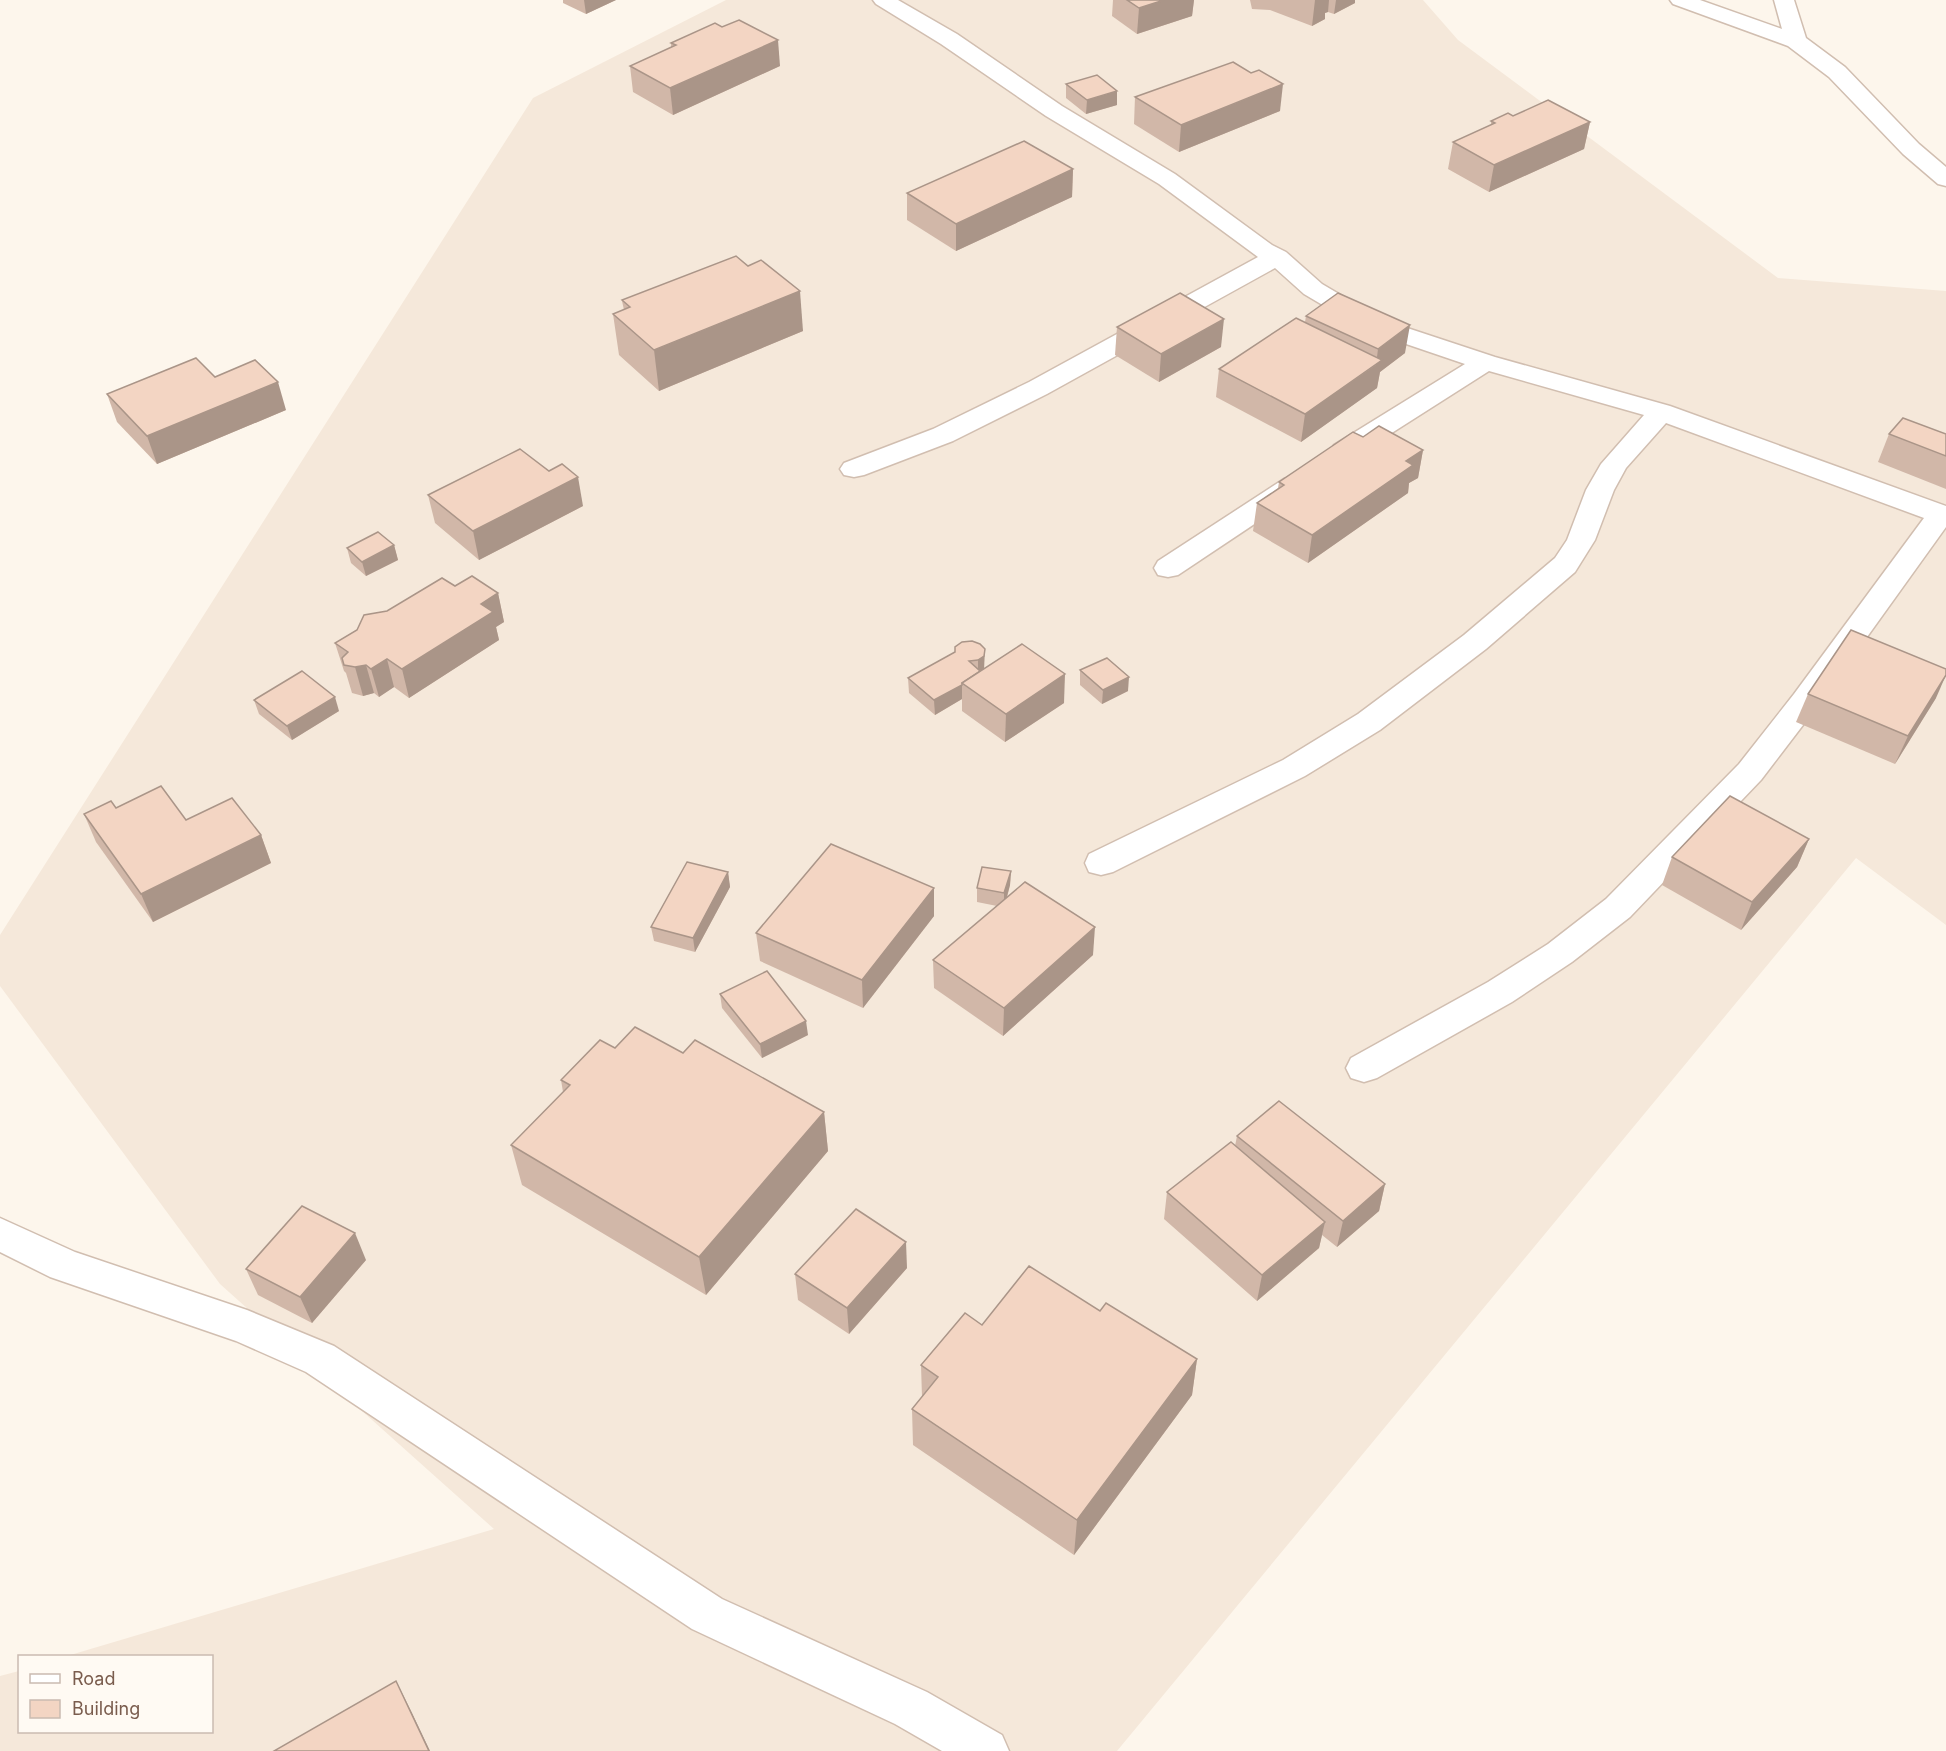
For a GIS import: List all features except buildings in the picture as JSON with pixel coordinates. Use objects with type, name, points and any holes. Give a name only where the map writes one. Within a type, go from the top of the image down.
[{"type":"street","points":[[883,0],[949,39],[1054,111],[1167,179],[1263,250],[1277,257],[1313,289],[1374,325],[1486,362],[1661,412],[1944,515],[1750,772],[1618,908],[1560,953],[1500,992],[1364,1068]]},
{"type":"street","points":[[1680,0],[1796,41],[1837,72],[1903,141],[1946,179]]},
{"type":"street","points":[[1784,0],[1796,41]]},
{"type":"street","points":[[854,469],[943,435],[1029,393],[1277,257]]},
{"type":"street","points":[[1168,568],[1322,466],[1486,362]]},
{"type":"street","points":[[1101,863],[1294,768],[1369,722],[1475,642],[1565,565],[1581,540],[1596,498],[1615,464],[1661,412]]},
{"type":"street","points":[[0,1234],[64,1265],[247,1327],[320,1359],[707,1614],[911,1708],[986,1751]]},
{"type":"shaded area","points":[[726,0],[1423,0],[1458,40],[1778,278],[1946,291],[1946,925],[1856,858],[1117,1751],[0,1751],[0,1676],[18,1671],[18,1733],[213,1733],[213,1655],[70,1655],[494,1529],[220,1284],[0,986],[0,935],[533,98]]}]
